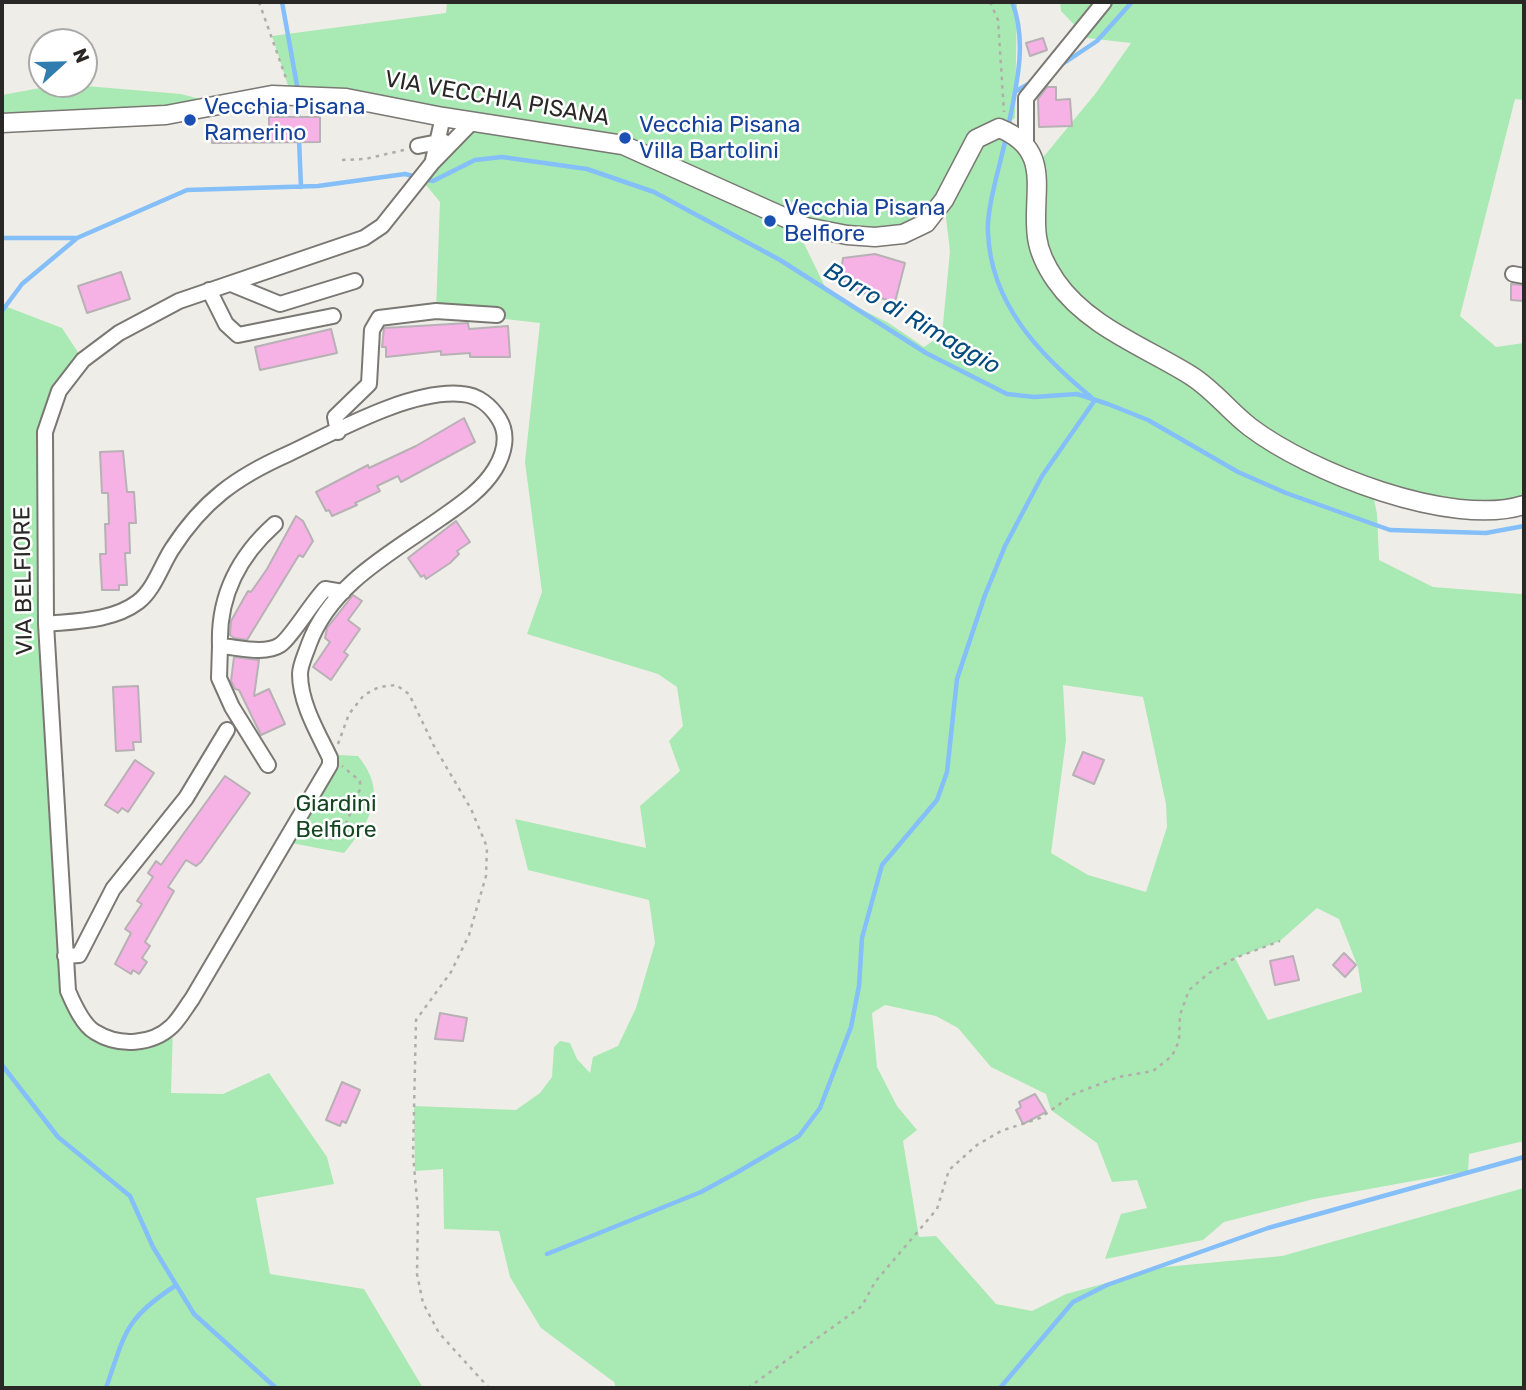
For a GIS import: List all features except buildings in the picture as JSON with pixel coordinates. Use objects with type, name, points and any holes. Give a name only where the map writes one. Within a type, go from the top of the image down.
[{"type":"main road","name":"VIA VECCHIA PISANA","points":[[2,123],[166,114],[247,98],[290,95],[346,98],[472,122],[623,145],[806,227],[875,237],[902,234],[926,223],[944,200],[976,139],[999,128],[1006,130]]},
{"type":"main road","points":[[1006,130],[1026,144],[1037,177],[1037,237],[1044,260],[1057,283],[1071,298],[1105,325],[1194,376],[1248,426],[1312,465],[1372,489],[1441,505],[1505,511],[1524,505]]},
{"type":"street","points":[[1026,144],[1026,98],[1104,2]]},
{"type":"street","name":"VIA BELFIORE","points":[[433,162],[443,117]]},
{"type":"street","name":"VIA BELFIORE","points":[[330,758],[324,778],[192,999],[173,1025],[157,1037],[136,1043],[115,1040],[93,1031],[75,1008],[68,991],[46,624],[45,432],[60,391],[83,360],[120,333],[179,301],[364,238],[382,226],[433,162],[472,122]]},
{"type":"street","points":[[418,146],[455,139]]},
{"type":"street","points":[[231,284],[279,304],[355,281]]},
{"type":"street","points":[[209,290],[226,324],[238,335],[333,316]]},
{"type":"street","points":[[338,432],[335,417],[369,384],[372,330],[379,318],[436,311],[497,315]]},
{"type":"street","points":[[46,624],[94,619],[139,601],[153,583],[191,519],[218,493],[266,464],[391,409],[439,394],[465,394],[490,405],[502,424],[505,449],[494,470],[470,498],[362,573],[334,601],[312,637],[299,672],[303,695],[330,758]]},
{"type":"street","points":[[268,765],[232,707],[219,678],[219,622],[226,593],[253,543],[275,524]]},
{"type":"street","points":[[220,646],[269,649],[281,645],[325,589],[343,592]]},
{"type":"street","points":[[65,956],[79,955],[113,889],[186,798],[227,730]]},
{"type":"path","points":[[259,2],[290,95]]},
{"type":"path","points":[[990,2],[998,20],[1006,130]]},
{"type":"path","points":[[342,160],[365,159],[418,146]]},
{"type":"path","points":[[293,830],[336,840],[342,834],[360,781],[330,758],[349,714],[364,695],[379,687],[396,685],[409,694],[434,746],[471,809],[487,847],[486,876],[469,935],[451,972],[416,1020],[413,1155],[418,1211],[417,1274],[423,1303],[439,1333],[489,1388]]},
{"type":"path","points":[[748,1388],[862,1306],[875,1282],[937,1209],[949,1170],[977,1145],[1001,1131],[1040,1118],[1074,1094],[1118,1077],[1153,1071],[1172,1056],[1179,1041],[1180,1015],[1189,990],[1209,973],[1235,958],[1280,941]]},
{"type":"green space","points":[[447,2],[1017,2],[1015,118],[1000,128],[1036,166],[1096,93],[1131,43],[1087,38],[1061,11],[1060,2],[1524,2],[1524,100],[1515,99],[1460,316],[1496,347],[1524,343],[1524,504],[1505,511],[1372,490],[1377,514],[1379,560],[1433,587],[1521,594],[1524,590],[1524,1141],[1469,1154],[1468,1171],[1314,1199],[1224,1222],[1203,1240],[1105,1259],[1121,1214],[1147,1208],[1137,1180],[1112,1182],[1097,1143],[1051,1110],[1046,1094],[991,1067],[958,1028],[936,1016],[885,1005],[872,1013],[877,1067],[897,1106],[917,1130],[903,1141],[919,1237],[936,1236],[996,1304],[1032,1311],[1066,1294],[1165,1267],[1282,1256],[1524,1188],[1524,1388],[616,1388],[614,1382],[541,1328],[510,1277],[499,1231],[444,1229],[443,1169],[415,1171],[414,1106],[516,1110],[540,1093],[552,1077],[554,1047],[560,1041],[570,1043],[577,1059],[590,1073],[593,1057],[618,1046],[636,1008],[655,943],[649,900],[528,870],[515,819],[646,848],[640,806],[680,771],[669,741],[683,726],[677,687],[658,674],[527,634],[542,592],[525,462],[540,323],[436,311],[440,202],[421,179],[471,122],[291,95],[272,36],[446,13]],"holes":[[[944,201],[950,251],[942,335],[924,347],[887,322],[828,293],[794,223],[903,234]],[[1063,685],[1143,697],[1166,804],[1167,827],[1146,892],[1088,875],[1051,853],[1066,740]],[[1317,908],[1339,919],[1358,967],[1362,992],[1268,1020],[1235,958],[1280,941]]]},
{"type":"green space","points":[[98,87],[181,94],[219,104],[2,123],[2,95],[28,90],[28,98],[98,98]]},
{"type":"green space","points":[[2,305],[62,328],[83,360],[45,432],[68,991],[93,1031],[136,1043],[173,1025],[171,1093],[223,1094],[269,1073],[327,1157],[334,1184],[256,1198],[270,1274],[364,1289],[423,1388],[2,1388]]},
{"type":"green space","name":"Giardini Belfiore","points":[[338,755],[358,756],[372,782],[372,806],[362,829],[344,853],[286,842]]},
{"type":"waterway","points":[[282,2],[298,91]]},
{"type":"waterway","points":[[1008,128],[1020,49],[1017,17],[1012,2]]},
{"type":"waterway","points":[[1058,67],[1097,41],[1132,2]]},
{"type":"waterway","points":[[1016,91],[1032,82]]},
{"type":"waterway","points":[[298,100],[299,123]]},
{"type":"waterway","points":[[1006,137],[988,223],[991,259],[998,283],[1008,305],[1036,345],[1091,397]]},
{"type":"waterway","points":[[299,139],[301,187]]},
{"type":"waterway","name":"Borro di Rimaggio","points":[[2,238],[77,238],[187,190],[318,186],[405,174],[433,181],[475,160],[502,157],[587,169],[654,192],[780,260],[926,353],[1007,394],[1034,397],[1077,394],[1108,404],[1148,420],[1238,472],[1286,493],[1390,530],[1486,533],[1524,526]]},
{"type":"waterway","points":[[2,311],[22,284],[76,239]]},
{"type":"waterway","points":[[547,1254],[701,1192],[799,1136],[820,1108],[851,1027],[859,986],[862,938],[882,865],[937,800],[947,772],[957,679],[985,595],[1005,546],[1042,476],[1095,400]]},
{"type":"waterway","points":[[2,1065],[58,1137],[130,1196],[153,1247],[194,1314],[276,1388]]},
{"type":"waterway","points":[[1000,1388],[1073,1302],[1107,1285],[1268,1228],[1524,1157]]},
{"type":"waterway","points":[[106,1388],[128,1329],[145,1308],[175,1286]]},
{"type":"place","name":"Vecchia Pisana Ramerino","points":[[190,120]]},
{"type":"place","name":"Vecchia Pisana Villa Bartolini","points":[[625,138]]},
{"type":"place","name":"Vecchia Pisana Belfiore","points":[[770,221]]}]
